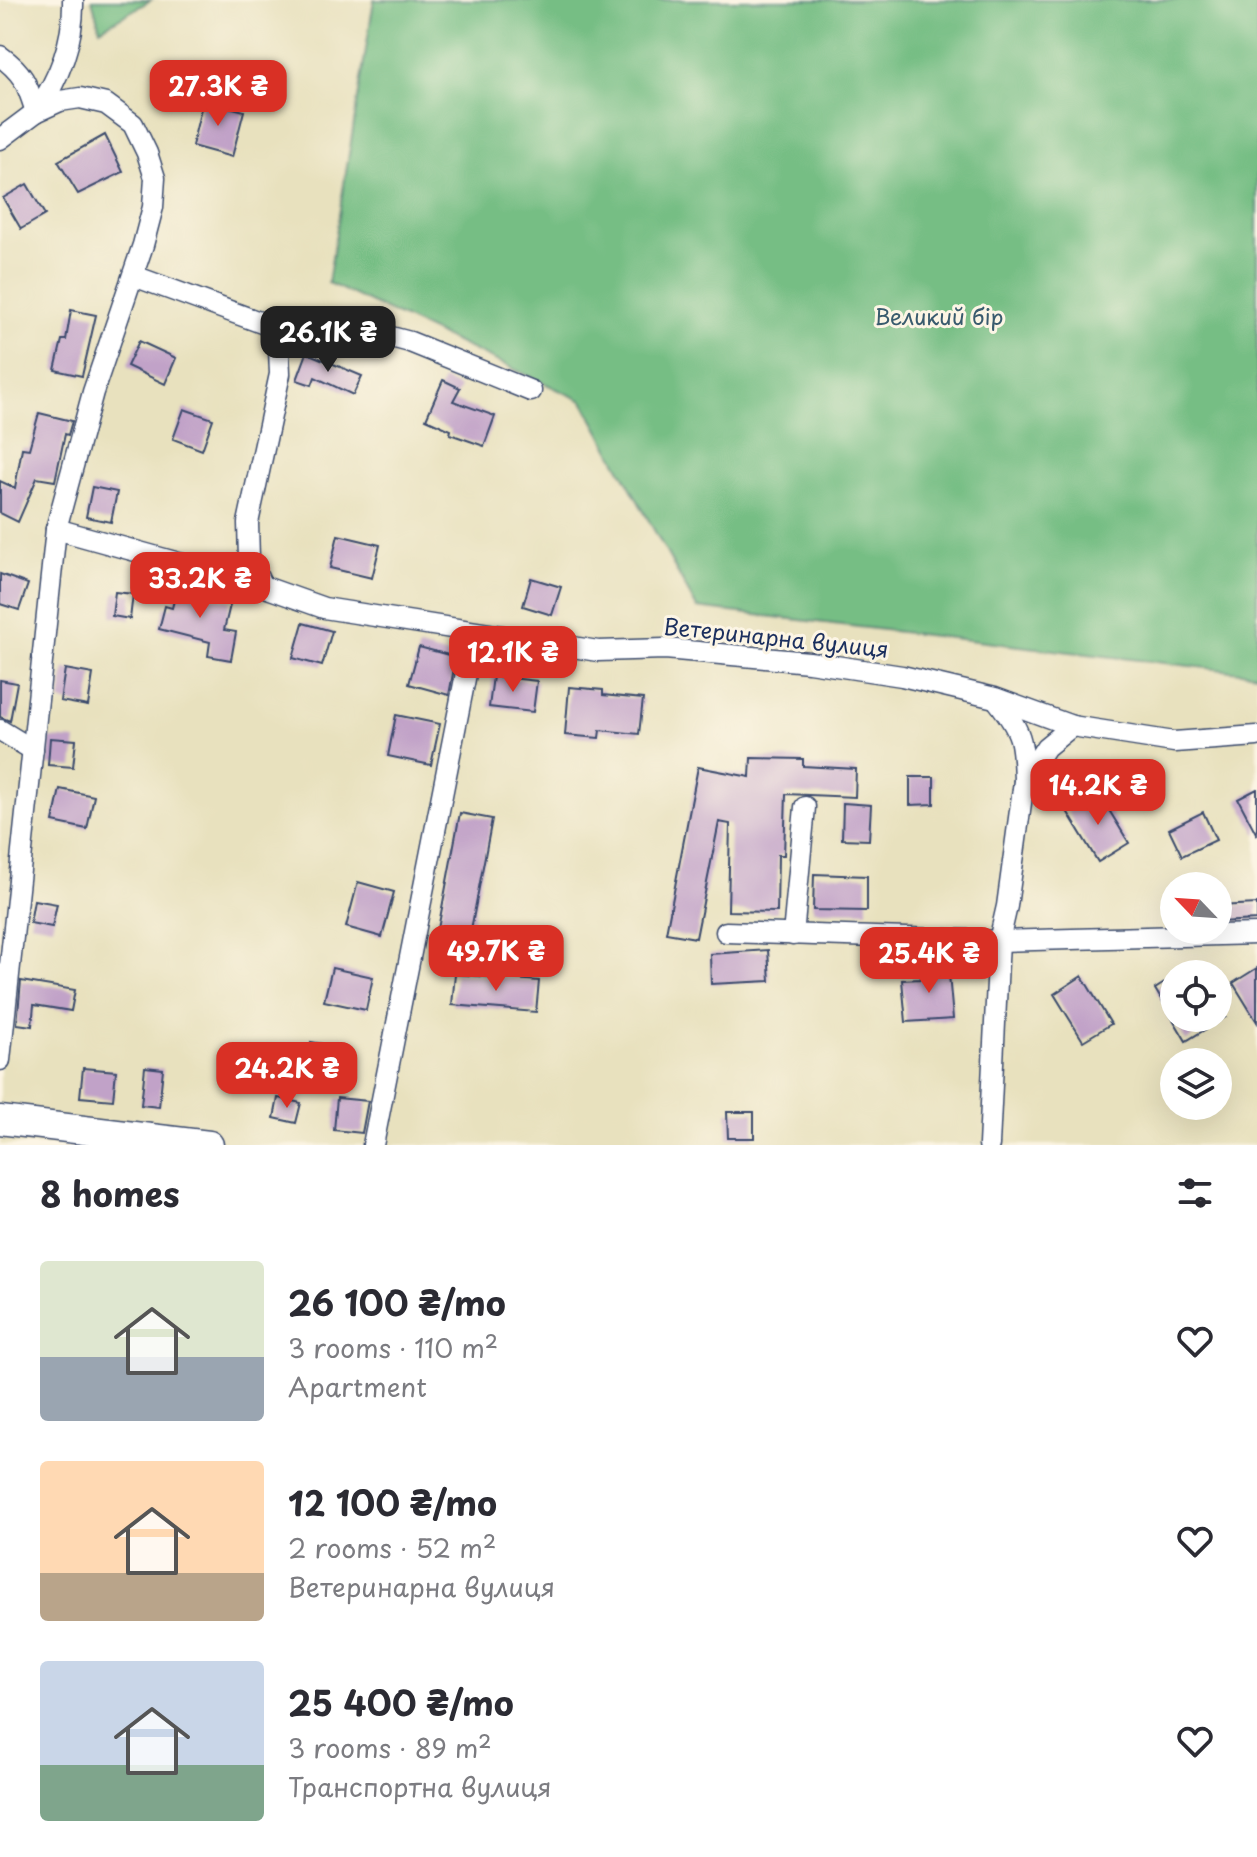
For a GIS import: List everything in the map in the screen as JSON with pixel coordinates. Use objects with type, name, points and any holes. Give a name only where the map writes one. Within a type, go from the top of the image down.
[{"type":"street","points":[[36,112],[65,56],[73,18],[73,0]]},
{"type":"street","points":[[0,56],[16,68],[26,81],[36,112]]},
{"type":"street","points":[[0,139],[36,112],[60,101],[80,98],[106,104],[133,124],[155,178],[153,207],[134,276],[93,392],[56,529],[0,1060]]},
{"type":"street","points":[[134,276],[273,327],[361,329],[410,342],[531,391]]},
{"type":"street","points":[[262,586],[249,559],[248,523],[280,374],[279,349],[273,327]]},
{"type":"street","name":"Ветеринарна вулиця","points":[[56,529],[262,586],[324,608],[598,651],[665,649],[809,662],[902,676],[995,698],[1072,726],[1174,742],[1257,736]]},
{"type":"street","points":[[373,1145],[474,633]]},
{"type":"street","points":[[989,1145],[999,941],[1007,906],[1024,781],[1023,744],[1016,725],[995,698]]},
{"type":"street","points":[[1024,781],[1046,747],[1072,726]]},
{"type":"street","points":[[0,730],[33,750]]},
{"type":"street","points":[[793,935],[805,807]]},
{"type":"street","points":[[726,932],[999,941],[1257,934]]},
{"type":"street","points":[[0,1120],[161,1142],[209,1145]]},
{"type":"green space","points":[[92,0],[151,0],[100,29]]},
{"type":"green space","name":"Великий бір","points":[[374,0],[1257,0],[1257,674],[697,608],[583,401],[328,283]]},
{"type":"building","points":[[203,100],[244,111],[232,157],[192,146]]},
{"type":"building","points":[[105,135],[123,172],[78,194],[58,161]]},
{"type":"building","points":[[27,184],[45,215],[21,229],[3,198]]},
{"type":"building","points":[[71,310],[96,315],[82,376],[55,370],[62,340],[66,340]]},
{"type":"building","points":[[139,341],[176,358],[165,384],[127,366]]},
{"type":"building","points":[[307,353],[362,376],[353,395],[315,377],[312,385],[297,380]]},
{"type":"building","points":[[443,380],[460,388],[453,401],[495,416],[484,446],[450,434],[451,430],[426,419]]},
{"type":"building","points":[[184,409],[213,419],[202,450],[173,439]]},
{"type":"building","points":[[39,413],[72,421],[68,435],[65,434],[55,481],[37,478],[18,522],[0,513],[0,481],[15,488],[22,448],[29,449]]},
{"type":"building","points":[[92,487],[117,492],[111,522],[86,517]]},
{"type":"building","points":[[338,535],[380,545],[372,578],[330,568]]},
{"type":"building","points":[[0,574],[28,584],[19,610],[0,604]]},
{"type":"building","points":[[531,578],[561,587],[552,615],[523,606]]},
{"type":"building","points":[[179,581],[192,584],[190,592],[231,601],[224,630],[236,632],[231,660],[208,656],[210,642],[159,629],[165,606],[172,608]]},
{"type":"building","points":[[115,592],[133,594],[130,619],[112,616]]},
{"type":"building","points":[[303,623],[332,631],[322,666],[293,658]]},
{"type":"building","points":[[419,647],[456,657],[449,695],[409,684]]},
{"type":"building","points":[[65,669],[93,674],[88,706],[60,701]]},
{"type":"building","points":[[493,676],[537,681],[533,712],[489,707]]},
{"type":"building","points":[[0,680],[17,683],[10,721],[0,717]]},
{"type":"building","points":[[569,687],[603,690],[603,695],[643,699],[639,734],[600,730],[599,738],[565,735]]},
{"type":"building","points":[[396,715],[440,724],[431,765],[388,756]]},
{"type":"building","points":[[50,738],[76,740],[73,767],[48,765]]},
{"type":"building","points":[[751,758],[803,759],[803,766],[856,769],[855,797],[786,794],[784,855],[778,855],[777,912],[728,911],[730,824],[719,822],[696,938],[666,933],[698,767],[750,777]]},
{"type":"building","points":[[910,777],[934,777],[934,804],[910,805]]},
{"type":"building","points":[[60,789],[94,796],[87,829],[53,822]]},
{"type":"building","points":[[1257,789],[1257,835],[1238,799]]},
{"type":"building","points":[[1098,792],[1129,843],[1098,862],[1067,811]]},
{"type":"building","points":[[843,803],[871,805],[869,840],[842,839]]},
{"type":"building","points":[[1203,812],[1216,840],[1182,856],[1169,829]]},
{"type":"building","points":[[460,813],[492,819],[470,935],[438,929]]},
{"type":"building","points":[[814,874],[867,876],[867,911],[813,910]]},
{"type":"building","points":[[358,882],[394,892],[382,937],[346,927]]},
{"type":"building","points":[[34,900],[57,904],[52,927],[30,923]]},
{"type":"building","points":[[1257,904],[1257,920],[1232,921],[1232,905]]},
{"type":"building","points":[[768,950],[770,981],[711,984],[710,954]]},
{"type":"building","points":[[948,963],[953,1019],[906,1022],[902,980],[921,979],[920,965]]},
{"type":"building","points":[[332,968],[373,977],[366,1010],[324,1001]]},
{"type":"building","points":[[1257,968],[1257,1022],[1233,983]]},
{"type":"building","points":[[455,974],[539,981],[536,1012],[452,1005]]},
{"type":"building","points":[[1082,976],[1111,1024],[1083,1041],[1054,994]]},
{"type":"building","points":[[21,981],[75,990],[71,1011],[34,1005],[32,1026],[17,1024]]},
{"type":"building","points":[[1181,1032],[1201,1032],[1186,1041]]},
{"type":"building","points":[[311,1042],[346,1048],[342,1084],[326,1082],[327,1075],[305,1070]]},
{"type":"building","points":[[145,1067],[163,1069],[159,1107],[141,1105]]},
{"type":"building","points":[[83,1068],[116,1071],[113,1100],[80,1097]]},
{"type":"building","points":[[278,1098],[301,1103],[296,1123],[274,1118]]},
{"type":"building","points":[[337,1098],[368,1101],[362,1133],[334,1130]]},
{"type":"building","points":[[727,1112],[754,1112],[754,1138],[728,1138]]}]
